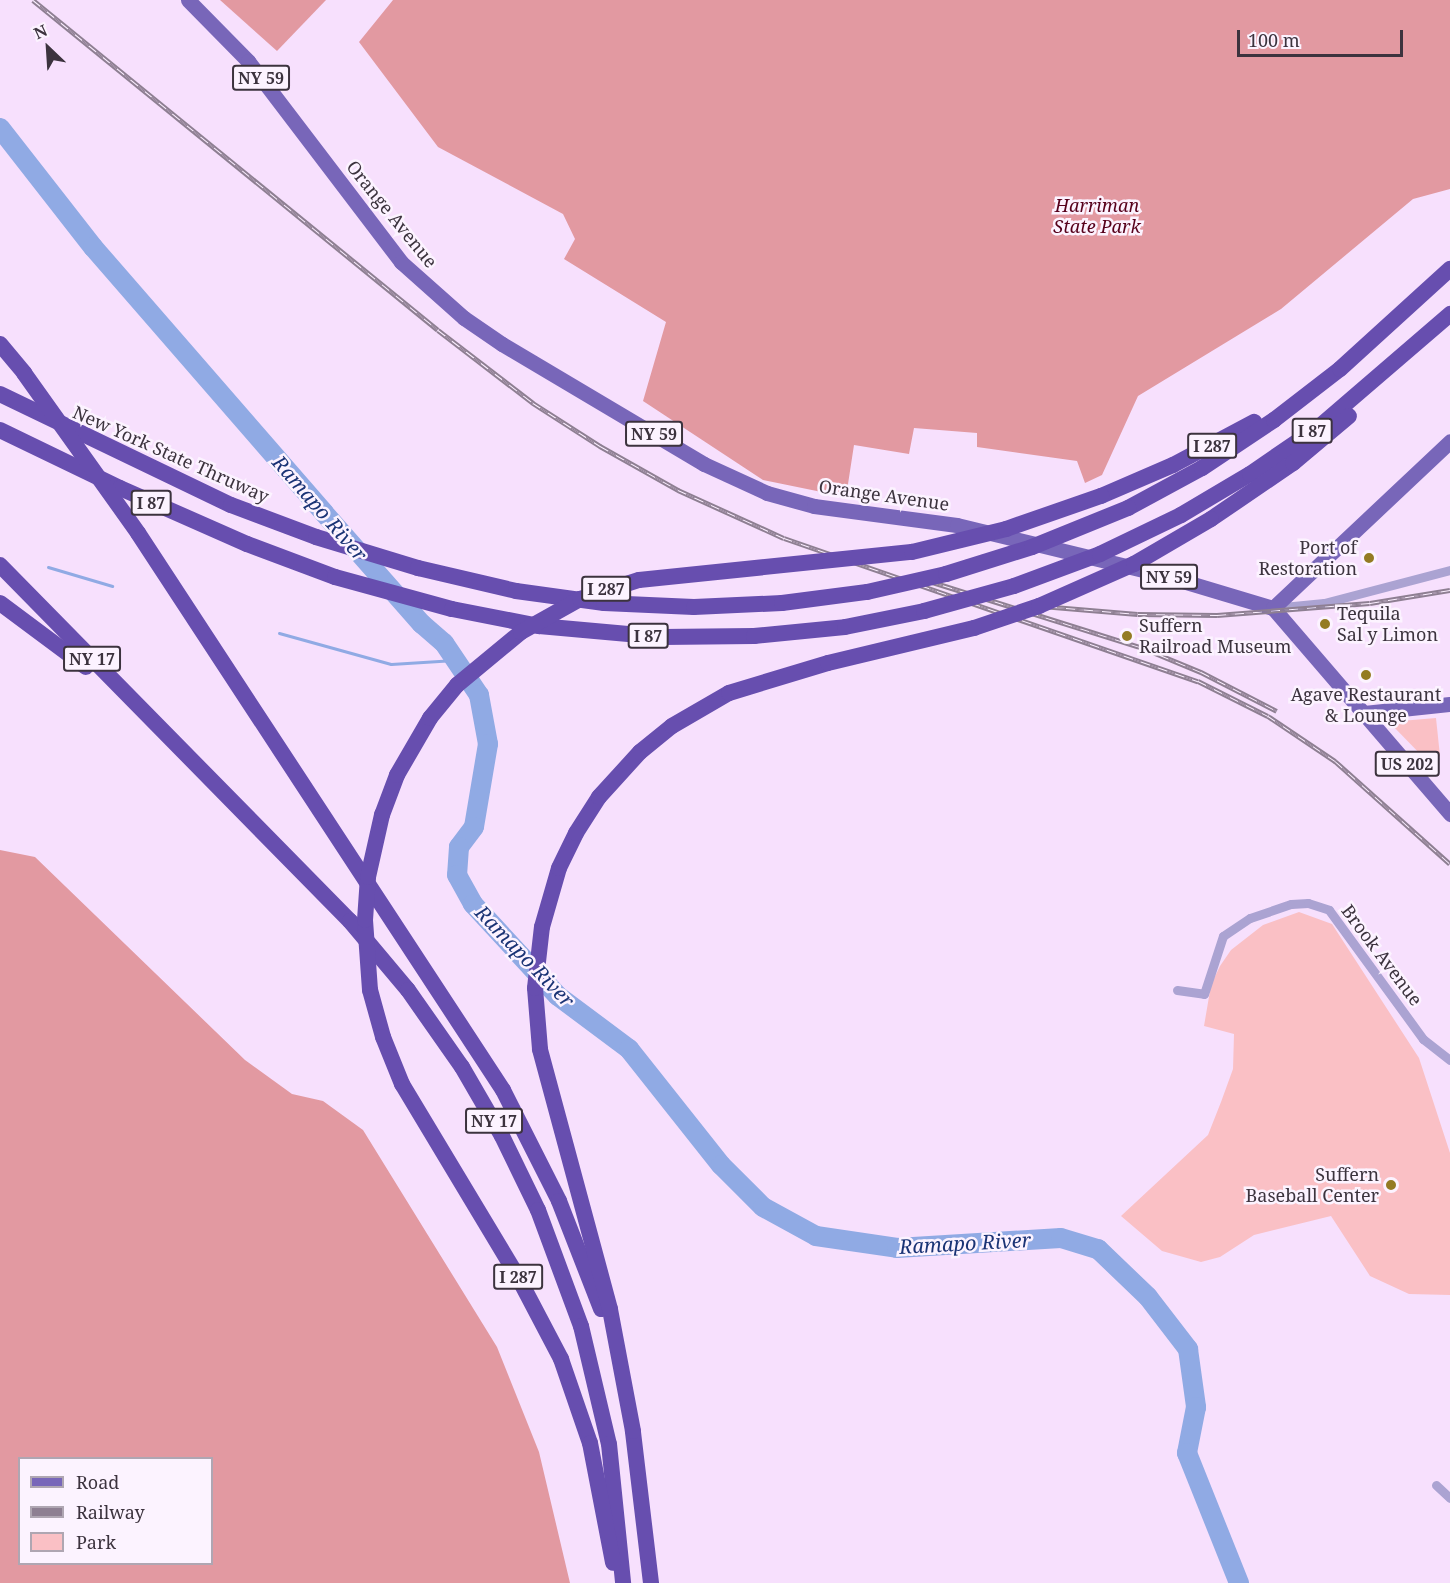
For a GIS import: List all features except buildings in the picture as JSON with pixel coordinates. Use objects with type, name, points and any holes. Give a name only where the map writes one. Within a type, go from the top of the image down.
[{"type":"highway","name":"New York State Thruway","points":[[0,394],[133,461],[258,516],[348,547],[452,577],[604,603],[694,607],[782,603],[867,592],[946,574],[1032,548],[1128,508],[1202,468],[1318,387],[1450,269]]},
{"type":"highway","name":"I 87","points":[[0,430],[154,504],[306,566],[452,609],[539,626],[662,637],[754,636],[845,627],[924,611],[1014,586],[1100,554],[1181,515],[1250,474],[1320,426],[1450,314]]},
{"type":"highway","points":[[651,1583],[633,1431],[603,1277],[540,1049],[536,968],[544,917],[559,868],[599,797],[625,767],[663,733],[729,693],[828,663],[974,628],[1039,606],[1116,573],[1211,519],[1327,436],[1431,331]]},
{"type":"highway","name":"NY 17","points":[[0,344],[24,373],[138,533],[503,1090],[559,1201],[615,1343]]},
{"type":"highway","name":"I 287","points":[[615,1583],[595,1464],[561,1359],[518,1277],[402,1084],[382,1037],[370,990],[365,928],[368,877],[382,815],[397,776],[443,701],[472,670],[521,632],[580,599],[639,580],[682,572],[850,562],[912,552],[1006,529],[1101,496],[1191,456],[1318,387]]},
{"type":"highway","name":"NY 17","points":[[0,565],[336,907],[388,966],[445,1041],[502,1136],[553,1248],[592,1365],[616,1483],[623,1583]]},
{"type":"highway","points":[[0,603],[67,650],[184,752]]},
{"type":"main road","name":"Orange Avenue","points":[[189,0],[248,61],[401,262],[464,318],[739,482],[814,506],[957,525],[1156,573],[1273,608]]},
{"type":"main road","points":[[1273,608],[1450,441]]},
{"type":"main road","name":"US 202","points":[[1273,608],[1450,814]]},
{"type":"main road","points":[[1364,713],[1450,704]]},
{"type":"street","points":[[1273,608],[1324,603],[1450,570]]},
{"type":"street","name":"Brook Avenue","points":[[1178,990],[1204,993],[1223,936],[1250,918],[1291,904],[1308,903],[1329,910],[1423,1039],[1450,1060]]},
{"type":"street","points":[[1436,1485],[1450,1498]]},
{"type":"green space","points":[[220,0],[326,0],[277,51]]},
{"type":"green space","name":"Harriman State Park","points":[[393,0],[1450,0],[1450,189],[1413,199],[1281,309],[1138,396],[1102,475],[1085,483],[1077,461],[977,447],[977,433],[914,428],[909,454],[854,445],[846,497],[763,480],[643,401],[666,322],[564,259],[575,239],[563,214],[438,147],[359,42]]},
{"type":"green space","points":[[1436,718],[1440,756],[1427,761],[1389,722]]},
{"type":"green space","points":[[0,850],[35,857],[245,1060],[292,1094],[323,1101],[363,1130],[497,1347],[539,1452],[570,1583],[0,1583]]},
{"type":"green space","points":[[1299,912],[1332,924],[1419,1058],[1450,1153],[1450,1295],[1409,1294],[1370,1276],[1331,1216],[1254,1235],[1220,1257],[1201,1262],[1162,1251],[1121,1216],[1208,1135],[1233,1069],[1234,1034],[1204,1026],[1211,985],[1220,966],[1231,950],[1263,925]]},
{"type":"waterway","name":"Ramapo River","points":[[0,128],[93,247],[422,624],[444,643],[479,695],[488,744],[474,827],[459,847],[457,875],[473,904],[558,996],[629,1049],[721,1165],[763,1207],[816,1236],[897,1248],[1061,1238],[1098,1249],[1148,1297],[1188,1349],[1196,1407],[1187,1453],[1239,1583]]},
{"type":"waterway","points":[[48,567],[112,586]]},
{"type":"waterway","points":[[279,633],[391,664],[455,660]]},
{"type":"railway","points":[[33,0],[438,330],[533,403],[600,446],[678,490],[784,538],[1198,681],[1268,716],[1335,761],[1450,864]]},
{"type":"railway","points":[[926,580],[1143,648],[1201,672],[1277,711]]},
{"type":"railway","points":[[1030,605],[1138,614],[1217,615],[1370,603],[1450,590]]},
{"type":"place","name":"Port of Restoration","points":[[1369,558]]},
{"type":"place","name":"Tequila Sal y Limon","points":[[1325,624]]},
{"type":"place","name":"Suffern Railroad Museum","points":[[1127,636]]},
{"type":"place","name":"Agave Restaurant & Lounge","points":[[1366,675]]},
{"type":"place","name":"Suffern Baseball Center","points":[[1391,1185]]}]
